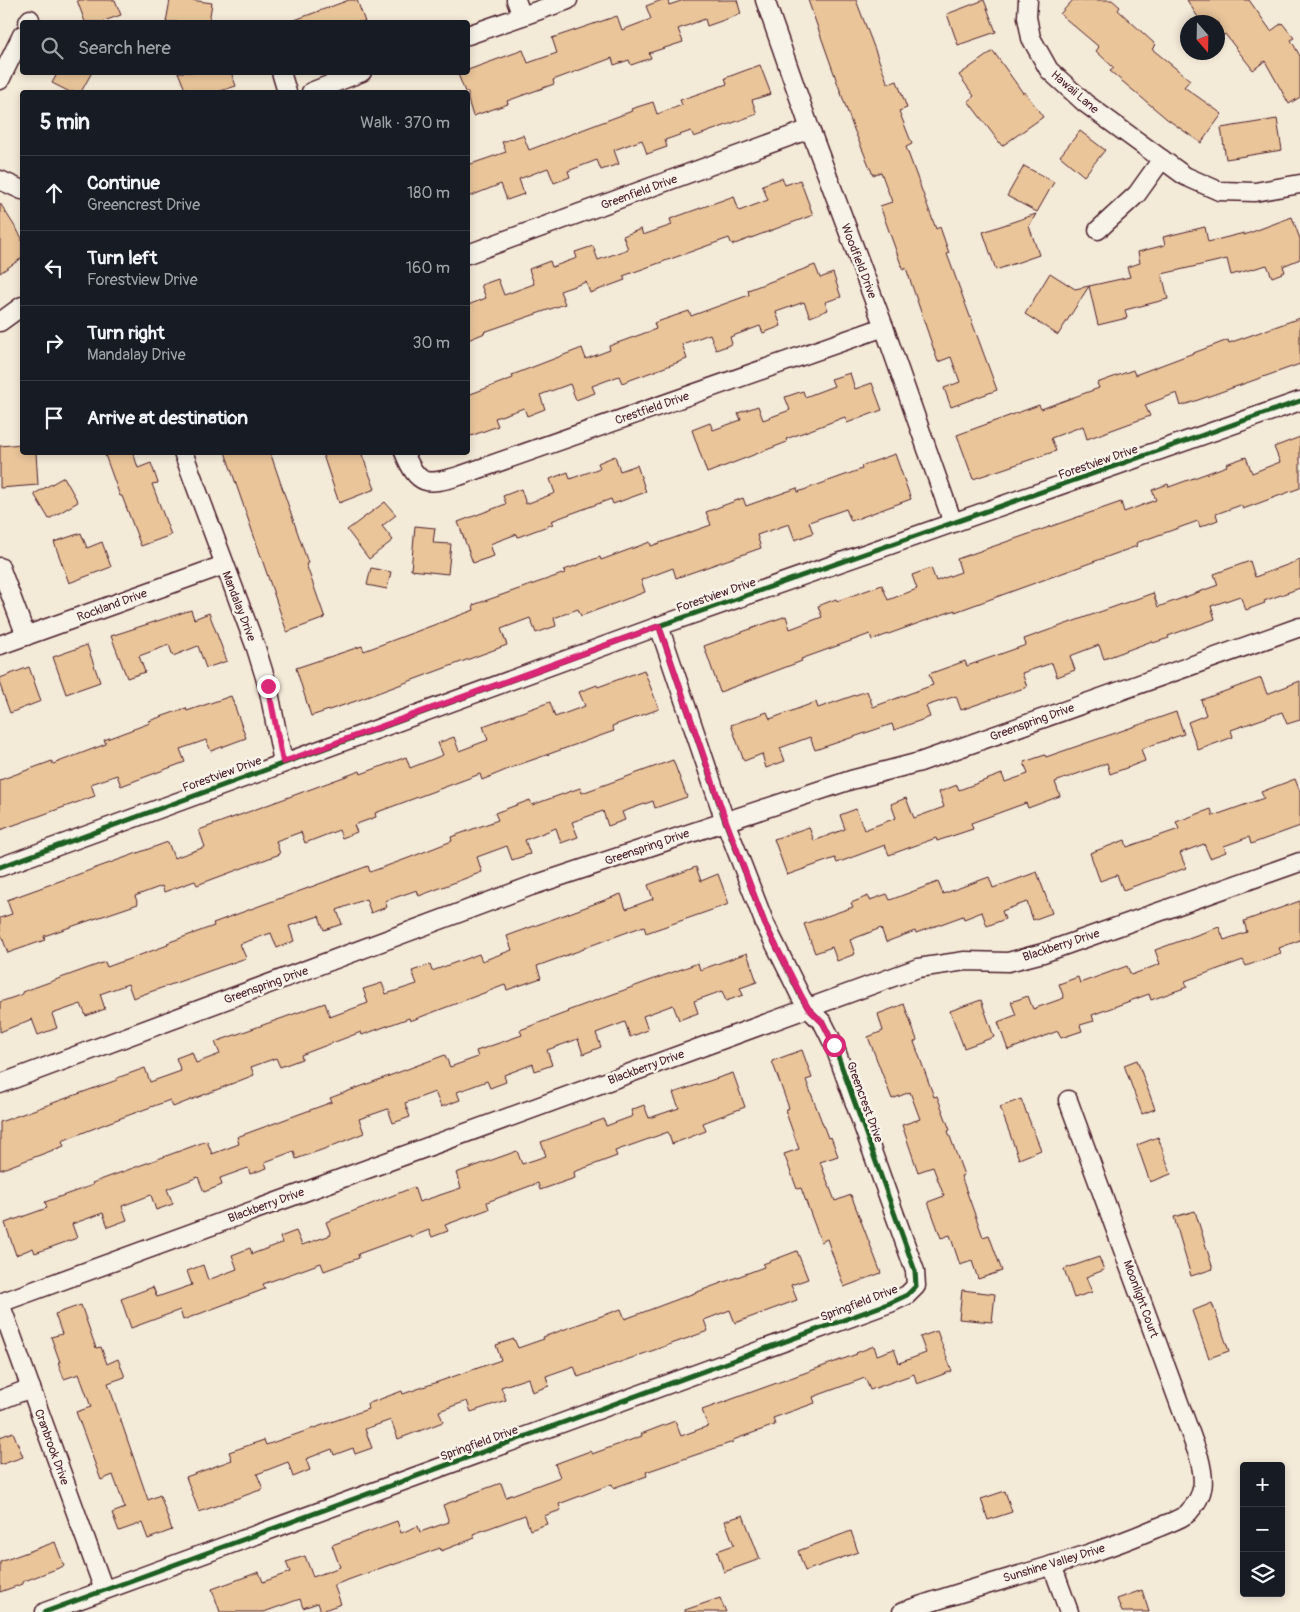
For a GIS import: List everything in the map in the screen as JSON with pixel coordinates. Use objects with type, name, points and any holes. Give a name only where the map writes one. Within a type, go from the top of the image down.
[{"type":"street","points":[[470,34],[518,8],[568,0]]},
{"type":"street","name":"Woodfield Drive","points":[[764,0],[884,327],[953,523]]},
{"type":"street","name":"Hawaii Lane","points":[[1028,0],[1026,17],[1031,38],[1049,70],[1085,103],[1185,176],[1219,191],[1255,192],[1300,184]]},
{"type":"street","points":[[0,80],[20,40]]},
{"type":"street","points":[[282,75],[286,90]]},
{"type":"street","points":[[316,90],[354,75]]},
{"type":"street","name":"Greenfield Drive","points":[[470,253],[810,129]]},
{"type":"street","points":[[1098,230],[1137,194],[1162,159]]},
{"type":"street","points":[[0,180],[20,189]]},
{"type":"street","points":[[0,322],[20,307]]},
{"type":"street","name":"Crestfield Drive","points":[[405,455],[408,463],[420,478],[426,482],[435,483],[884,327]]},
{"type":"street","name":"Forestview Drive","points":[[0,867],[659,626],[1300,401]]},
{"type":"street","name":"Mandalay Drive","points":[[184,455],[256,648],[268,686],[283,762]]},
{"type":"street","name":"Rockland Drive","points":[[0,645],[224,565]]},
{"type":"street","points":[[0,567],[26,636]]},
{"type":"street","name":"Greencrest Drive","points":[[659,626],[726,821],[765,924],[808,1008],[823,1023],[834,1045],[915,1271],[916,1286]]},
{"type":"street","name":"Greenspring Drive","points":[[0,1084],[530,886],[850,780],[920,762],[1300,627]]},
{"type":"street","name":"Blackberry Drive","points":[[0,1303],[918,968],[965,961],[1008,962],[1043,953],[1300,862]]},
{"type":"street","name":"Moonlight Court","points":[[1068,1100],[1199,1457],[1204,1485],[1198,1500]]},
{"type":"street","name":"Springfield Drive","points":[[45,1612],[890,1303],[908,1296],[916,1286]]},
{"type":"street","name":"Cranbrook Drive","points":[[0,1303],[104,1590]]},
{"type":"street","points":[[0,1400],[31,1388]]},
{"type":"street","name":"Sunshine Valley Drive","points":[[902,1612],[1128,1540],[1187,1514],[1198,1500]]},
{"type":"street","points":[[1052,1565],[1069,1612]]},
{"type":"building","points":[[77,0],[115,0],[121,15],[107,20],[84,20]]},
{"type":"building","points":[[170,0],[212,3],[209,20],[166,20]]},
{"type":"building","points":[[349,0],[357,0],[364,20],[295,20]]},
{"type":"building","points":[[662,0],[668,0],[669,5],[684,0],[737,0],[741,14],[707,26],[705,19],[678,29],[683,42],[649,53],[651,58],[631,65],[629,60],[614,65],[612,58],[553,80],[554,84],[507,101],[508,104],[473,116],[470,106],[470,90],[464,90],[458,75],[470,75],[470,69],[523,50],[528,63],[557,53],[552,38],[617,16],[622,30],[651,19],[646,6]]},
{"type":"building","points":[[808,0],[856,0],[888,84],[897,81],[907,108],[899,111],[912,144],[906,147],[936,229],[940,227],[949,253],[947,254],[997,390],[951,407],[944,388],[960,382],[951,357],[938,362],[906,268],[903,270],[880,206],[892,202],[881,172],[873,175],[853,127]]},
{"type":"building","points":[[984,0],[996,32],[958,45],[947,14]]},
{"type":"building","points":[[1073,0],[1112,0],[1120,7],[1118,10],[1156,45],[1152,49],[1190,80],[1184,87],[1222,114],[1201,143],[1167,119],[1110,71],[1114,68],[1096,51],[1099,47],[1060,14]]},
{"type":"building","points":[[1187,0],[1249,0],[1271,31],[1282,23],[1294,38],[1291,40],[1300,56],[1300,97],[1289,104],[1265,61],[1253,70],[1225,34],[1225,15],[1197,15]]},
{"type":"building","points":[[993,51],[1043,117],[1002,146],[968,101],[974,96],[959,75]]},
{"type":"building","points":[[760,65],[771,94],[752,100],[757,114],[694,137],[691,131],[665,140],[667,147],[647,154],[642,140],[614,150],[619,164],[601,170],[597,160],[568,171],[570,177],[554,183],[548,168],[519,179],[524,194],[507,200],[501,184],[470,196],[470,164],[506,152],[502,142],[523,135],[529,150],[653,102],[657,114],[682,105],[680,100],[727,84],[725,78]]},
{"type":"building","points":[[56,75],[90,75],[82,90],[66,90],[52,83]]},
{"type":"building","points":[[179,75],[232,75],[236,86],[223,90],[185,90]]},
{"type":"building","points":[[1277,119],[1282,150],[1226,159],[1221,128]]},
{"type":"building","points":[[1080,131],[1105,150],[1084,176],[1060,156]]},
{"type":"building","points":[[1024,166],[1054,182],[1037,212],[1007,196]]},
{"type":"building","points":[[782,178],[785,185],[800,180],[813,215],[732,245],[729,238],[623,276],[625,280],[590,293],[586,282],[560,291],[565,304],[484,332],[470,339],[470,304],[486,298],[481,285],[498,279],[504,295],[534,284],[529,269],[550,261],[552,267],[577,258],[575,252],[593,246],[598,260],[628,249],[623,236],[641,229],[643,235],[672,225],[670,219],[734,196],[739,211],[768,200],[762,185]]},
{"type":"building","points":[[0,203],[20,235],[20,259],[0,273]]},
{"type":"building","points":[[1036,214],[1029,226],[1039,255],[996,270],[983,232]]},
{"type":"building","points":[[1292,217],[1300,239],[1300,259],[1283,266],[1285,272],[1272,277],[1267,265],[1231,275],[1227,259],[1162,274],[1168,299],[1125,310],[1127,318],[1098,325],[1089,286],[1130,277],[1127,267],[1140,263],[1138,252],[1165,245],[1163,237],[1205,227],[1208,242],[1244,233],[1244,235]]},
{"type":"building","points":[[815,265],[820,278],[833,273],[841,297],[825,302],[828,310],[810,317],[804,302],[776,312],[781,326],[763,333],[760,326],[730,337],[732,344],[716,350],[710,334],[682,344],[687,359],[622,383],[619,376],[592,386],[595,393],[576,400],[570,384],[540,395],[545,409],[527,416],[524,408],[495,418],[498,426],[470,436],[470,394],[513,378],[512,375],[582,348],[586,359],[610,350],[609,346],[656,329],[654,323],[689,311],[691,316],[749,295],[748,290]]},
{"type":"building","points":[[1050,273],[1075,289],[1089,286],[1058,335],[1025,314]]},
{"type":"building","points":[[1300,318],[1300,364],[1181,406],[1177,393],[1145,405],[1150,416],[1087,439],[1083,426],[1051,438],[1056,451],[973,479],[957,435],[1039,405],[1041,409],[1099,388],[1097,383],[1133,370],[1135,375],[1228,340],[1229,343]]},
{"type":"building","points":[[850,373],[855,389],[872,383],[882,410],[847,423],[845,417],[786,439],[787,442],[707,473],[692,430],[710,423],[713,430],[741,420],[738,413],[758,406],[763,420],[790,410],[785,397],[803,391],[805,397],[834,386],[831,379]]},
{"type":"building","points":[[1300,437],[1300,488],[1243,509],[1241,505],[1216,514],[1218,520],[1200,527],[1198,521],[1136,543],[1137,546],[955,612],[955,610],[872,640],[870,634],[801,659],[802,661],[720,692],[704,646],[786,616],[790,629],[822,617],[818,606],[882,585],[888,600],[917,589],[912,575],[931,568],[936,581],[961,572],[957,559],[1121,502],[1124,512],[1156,500],[1152,490],[1168,484],[1169,487],[1246,457],[1252,473],[1280,462],[1274,447]]},
{"type":"building","points":[[20,444],[20,455],[36,455],[38,485],[0,488],[0,446]]},
{"type":"building","points":[[895,454],[911,499],[851,521],[846,509],[809,522],[813,533],[795,540],[789,524],[757,535],[761,548],[676,578],[673,568],[641,580],[645,592],[581,616],[578,609],[554,618],[556,626],[536,633],[530,618],[501,629],[507,645],[311,716],[296,668],[362,646],[364,651],[474,610],[473,605],[565,573],[564,570],[600,557],[601,560],[650,542],[651,546],[711,525],[706,512],[743,498],[746,506],[797,488],[798,492],[862,469],[861,466]]},
{"type":"building","points":[[105,455],[134,455],[138,468],[151,463],[158,483],[152,484],[171,535],[141,546],[122,496],[120,496]]},
{"type":"building","points":[[226,455],[271,455],[325,618],[287,632]]},
{"type":"building","points":[[323,455],[362,455],[375,489],[339,503]]},
{"type":"building","points":[[615,456],[620,471],[637,465],[646,492],[613,504],[611,499],[551,521],[553,524],[518,537],[517,534],[490,544],[494,556],[473,563],[458,522],[506,504],[503,496],[521,489],[526,504],[555,493],[550,479],[568,472],[570,479],[600,468],[598,463]]},
{"type":"building","points":[[64,477],[78,502],[49,519],[34,494]]},
{"type":"building","points":[[385,502],[396,515],[382,526],[393,540],[369,559],[347,530]]},
{"type":"building","points":[[415,526],[435,528],[433,543],[451,544],[448,574],[411,570]]},
{"type":"building","points":[[81,533],[87,548],[102,542],[111,567],[69,583],[54,542]]},
{"type":"building","points":[[1300,560],[1300,588],[1264,601],[1265,603],[1246,610],[1240,596],[1211,606],[1215,619],[1168,636],[1169,638],[1153,643],[1152,641],[1104,659],[1099,645],[1070,656],[1075,670],[1057,677],[1052,663],[1022,673],[1027,687],[961,710],[956,696],[926,706],[930,717],[894,730],[892,724],[815,750],[810,737],[780,748],[785,761],[766,768],[762,754],[744,761],[731,725],[767,712],[770,719],[816,702],[818,708],[867,691],[873,707],[933,685],[929,674],[965,661],[967,666],[1026,645],[1024,639],[1153,593],[1158,607],[1218,585],[1214,574],[1250,561],[1255,577]]},
{"type":"building","points":[[371,568],[391,572],[387,589],[367,585]]},
{"type":"building","points":[[191,610],[194,619],[209,613],[227,661],[206,668],[198,646],[173,656],[169,645],[139,656],[145,672],[127,678],[111,636]]},
{"type":"building","points":[[87,645],[100,682],[66,694],[53,657]]},
{"type":"building","points":[[29,667],[41,701],[10,713],[0,685],[0,678]]},
{"type":"building","points":[[644,670],[659,709],[612,726],[614,731],[518,765],[482,780],[480,774],[375,813],[376,817],[354,825],[357,832],[342,838],[339,830],[305,843],[301,832],[276,841],[280,854],[197,885],[195,881],[164,892],[162,886],[135,896],[138,904],[44,936],[45,940],[8,953],[0,932],[0,918],[12,914],[7,900],[168,842],[174,858],[205,847],[199,830],[360,771],[361,774],[406,757],[410,768],[443,755],[438,743],[454,737],[459,751],[488,740],[483,726],[550,702],[555,717],[585,706],[579,692]]},
{"type":"building","points":[[1261,678],[1267,694],[1300,681],[1300,720],[1287,724],[1282,712],[1231,730],[1233,737],[1198,750],[1188,722],[1206,715],[1201,700]]},
{"type":"building","points":[[231,696],[246,738],[211,751],[206,740],[180,749],[185,762],[121,786],[117,775],[91,784],[95,796],[0,830],[0,780],[52,761],[53,764],[106,744],[104,740],[150,723],[149,721],[186,708],[187,711]]},
{"type":"building","points":[[1176,712],[1184,734],[1141,749],[1145,761],[1110,774],[1107,763],[1055,782],[1060,796],[1028,808],[1026,803],[971,823],[973,829],[937,841],[936,838],[889,855],[885,845],[837,863],[835,858],[787,875],[774,839],[809,827],[814,841],[845,829],[840,815],[856,809],[864,830],[896,818],[891,804],[906,798],[914,818],[944,807],[939,792],[957,785],[959,790],[1002,774],[1005,782],[1028,774],[1024,762],[1045,755],[1046,757]]},
{"type":"building","points":[[673,760],[687,797],[655,808],[653,801],[622,812],[625,820],[608,826],[603,811],[572,822],[578,837],[561,843],[556,828],[525,840],[530,854],[512,860],[507,846],[477,857],[482,872],[419,896],[417,890],[385,901],[387,907],[371,913],[366,899],[337,910],[342,924],[324,930],[319,916],[289,926],[294,941],[277,948],[271,933],[240,944],[246,958],[133,998],[128,984],[100,994],[105,1009],[86,1016],[81,1004],[52,1014],[57,1028],[38,1035],[32,1019],[0,1032],[0,1002],[23,994],[22,992],[105,962],[107,967],[168,945],[167,943],[214,926],[213,923],[368,866],[370,872],[406,859],[452,841],[451,837],[498,820],[495,813],[530,800],[532,805],[580,788],[582,793]]},
{"type":"building","points":[[1295,779],[1300,792],[1300,826],[1251,844],[1249,837],[1224,846],[1226,852],[1210,858],[1204,844],[1180,853],[1186,868],[1123,890],[1117,875],[1100,881],[1090,853],[1125,840],[1127,847],[1179,829],[1176,822],[1211,809],[1213,816],[1264,798],[1261,792]]},
{"type":"building","points":[[696,867],[701,881],[718,874],[729,904],[646,933],[644,926],[537,966],[541,978],[507,990],[505,985],[410,1021],[409,1018],[362,1035],[361,1032],[301,1055],[302,1059],[280,1067],[276,1058],[251,1067],[254,1075],[173,1107],[170,1100],[110,1122],[62,1141],[64,1146],[0,1170],[0,1122],[145,1068],[150,1082],[181,1071],[176,1058],[192,1052],[196,1063],[220,1054],[215,1042],[325,1003],[330,1017],[368,1003],[363,989],[382,983],[386,994],[417,984],[412,971],[430,965],[432,971],[479,954],[482,961],[512,950],[507,936],[621,894],[626,909],[653,899],[648,885]]},
{"type":"building","points":[[1037,872],[1052,913],[1033,920],[1027,902],[1002,911],[1005,919],[987,926],[982,912],[964,919],[963,916],[916,933],[915,931],[886,942],[881,928],[850,940],[855,954],[837,961],[832,947],[815,953],[804,924],[853,907],[851,903],[868,896],[870,900],[887,894],[890,900],[938,882],[943,894],[989,877],[993,888]]},
{"type":"building","points":[[1300,901],[1300,940],[1279,948],[1281,953],[1246,966],[1243,960],[1185,981],[1187,987],[1151,1000],[1149,994],[1092,1015],[1094,1021],[1080,1025],[1082,1031],[1061,1038],[1058,1031],[1008,1050],[998,1022],[1016,1015],[1011,1002],[1028,996],[1033,1009],[1064,998],[1059,984],[1078,977],[1080,983],[1127,966],[1131,975],[1160,964],[1155,950],[1219,927],[1224,940],[1247,932],[1244,921]]},
{"type":"building","points":[[747,953],[757,982],[740,988],[743,995],[726,1001],[722,991],[694,1001],[698,1013],[679,1020],[673,1005],[643,1016],[648,1030],[630,1037],[625,1022],[596,1033],[601,1047],[583,1054],[578,1039],[547,1050],[552,1065],[535,1071],[533,1064],[504,1075],[506,1082],[490,1088],[487,1081],[457,1092],[460,1100],[441,1107],[435,1092],[405,1103],[410,1117],[393,1123],[388,1109],[359,1119],[364,1133],[327,1148],[296,1159],[294,1151],[265,1162],[267,1168],[250,1174],[248,1168],[220,1178],[222,1185],[204,1192],[198,1177],[167,1189],[173,1204],[156,1210],[151,1195],[122,1206],[127,1220],[108,1227],[103,1213],[72,1224],[77,1238],[35,1253],[33,1248],[16,1255],[5,1223],[47,1208],[45,1202],[207,1141],[212,1154],[239,1144],[237,1137],[332,1102],[330,1098],[445,1055],[450,1067],[478,1057],[476,1051],[522,1035],[520,1030],[567,1011],[698,963],[700,970]]},
{"type":"building","points":[[981,1000],[994,1037],[964,1048],[950,1011]]},
{"type":"building","points":[[904,1004],[917,1040],[914,1042],[934,1097],[937,1096],[950,1130],[948,1131],[964,1175],[961,1176],[983,1237],[989,1235],[1002,1271],[978,1279],[972,1261],[960,1265],[950,1235],[941,1238],[928,1202],[944,1196],[933,1167],[918,1172],[902,1125],[920,1119],[910,1092],[892,1099],[868,1037],[883,1031],[878,1014]]},
{"type":"building","points":[[802,1050],[812,1078],[806,1080],[828,1138],[831,1137],[838,1156],[820,1162],[835,1201],[851,1195],[881,1273],[844,1287],[827,1239],[821,1242],[801,1188],[797,1189],[784,1154],[799,1149],[785,1110],[789,1108],[772,1061]]},
{"type":"building","points":[[1137,1060],[1155,1109],[1142,1114],[1124,1065]]},
{"type":"building","points":[[733,1073],[745,1107],[703,1123],[706,1131],[672,1144],[668,1132],[615,1151],[617,1156],[574,1172],[575,1178],[540,1190],[538,1183],[487,1202],[489,1209],[445,1225],[448,1231],[432,1237],[429,1230],[411,1237],[410,1235],[358,1254],[359,1258],[324,1271],[321,1263],[263,1284],[265,1289],[183,1320],[180,1310],[131,1328],[121,1299],[153,1287],[157,1297],[192,1285],[187,1271],[203,1265],[208,1280],[237,1269],[232,1255],[250,1248],[252,1254],[282,1243],[280,1237],[296,1231],[302,1245],[331,1235],[326,1222],[414,1187],[419,1202],[461,1188],[456,1173],[517,1151],[522,1164],[546,1156],[541,1142],[604,1119],[606,1126],[633,1116],[631,1110],[644,1105],[649,1118],[679,1108],[673,1093]]},
{"type":"building","points":[[1021,1099],[1041,1150],[1019,1159],[1000,1107]]},
{"type":"building","points":[[1158,1137],[1171,1174],[1150,1182],[1137,1145]]},
{"type":"building","points":[[1195,1211],[1213,1269],[1191,1276],[1174,1217]]},
{"type":"building","points":[[797,1251],[808,1279],[791,1285],[797,1300],[735,1323],[730,1310],[704,1320],[708,1331],[578,1377],[574,1366],[546,1376],[549,1386],[532,1392],[528,1378],[501,1387],[506,1400],[471,1412],[467,1401],[439,1411],[443,1422],[398,1439],[391,1420],[365,1429],[372,1448],[355,1454],[353,1448],[334,1455],[332,1449],[306,1459],[310,1470],[293,1477],[288,1462],[257,1474],[263,1489],[199,1512],[186,1477],[232,1460],[229,1452],[264,1440],[266,1445],[368,1409],[367,1404],[402,1391],[403,1394],[501,1360],[496,1345],[514,1339],[518,1348],[621,1309],[625,1319],[764,1267],[763,1264]]},
{"type":"building","points":[[1099,1257],[1104,1270],[1086,1277],[1092,1292],[1074,1298],[1064,1269]]},
{"type":"building","points":[[962,1290],[995,1294],[992,1322],[959,1319]]},
{"type":"building","points":[[1212,1303],[1229,1351],[1209,1358],[1192,1311]]},
{"type":"building","points":[[81,1305],[96,1348],[101,1347],[107,1364],[118,1359],[125,1377],[108,1383],[148,1500],[160,1495],[172,1530],[148,1539],[142,1523],[119,1531],[112,1513],[125,1508],[113,1475],[101,1480],[76,1412],[91,1407],[79,1374],[64,1379],[58,1362],[60,1362],[51,1337],[62,1334],[55,1314]]},
{"type":"building","points":[[937,1331],[952,1371],[917,1384],[914,1374],[870,1390],[865,1378],[813,1397],[815,1403],[773,1418],[775,1425],[733,1440],[733,1442],[646,1472],[647,1476],[613,1488],[612,1484],[559,1504],[561,1510],[544,1516],[547,1524],[530,1530],[525,1515],[473,1534],[475,1538],[441,1551],[440,1548],[334,1585],[341,1604],[321,1611],[318,1603],[303,1608],[300,1599],[264,1612],[220,1612],[212,1589],[259,1572],[263,1582],[290,1572],[286,1562],[305,1556],[313,1577],[340,1567],[332,1545],[397,1521],[401,1533],[418,1526],[420,1532],[449,1522],[443,1505],[501,1483],[506,1497],[560,1477],[555,1464],[590,1451],[592,1454],[642,1436],[641,1434],[675,1421],[681,1436],[708,1426],[702,1410],[857,1354],[874,1346],[877,1355],[894,1349],[899,1363],[926,1353],[920,1337]]},
{"type":"building","points":[[13,1432],[23,1457],[0,1465],[0,1437]]},
{"type":"building","points":[[1005,1491],[1012,1512],[988,1520],[981,1499]]},
{"type":"building","points":[[743,1515],[760,1559],[724,1572],[717,1551],[734,1545],[725,1521]]},
{"type":"building","points":[[851,1531],[858,1552],[805,1571],[798,1551]]},
{"type":"building","points":[[55,1542],[64,1566],[0,1592],[0,1562]]},
{"type":"building","points":[[1142,1590],[1149,1612],[1122,1612],[1117,1599]]},
{"type":"building","points":[[720,1598],[726,1612],[685,1612],[685,1610]]},
{"type":"cycle path","points":[[0,867],[659,626],[1300,401]]},
{"type":"cycle path","points":[[45,1612],[890,1303],[907,1295],[916,1286],[915,1271],[834,1045],[823,1023],[808,1008],[801,997],[765,924],[725,821],[659,626]]},
{"type":"route","points":[[268,686],[283,762],[659,626],[726,821],[765,924],[808,1008],[823,1023],[834,1045]]}]
